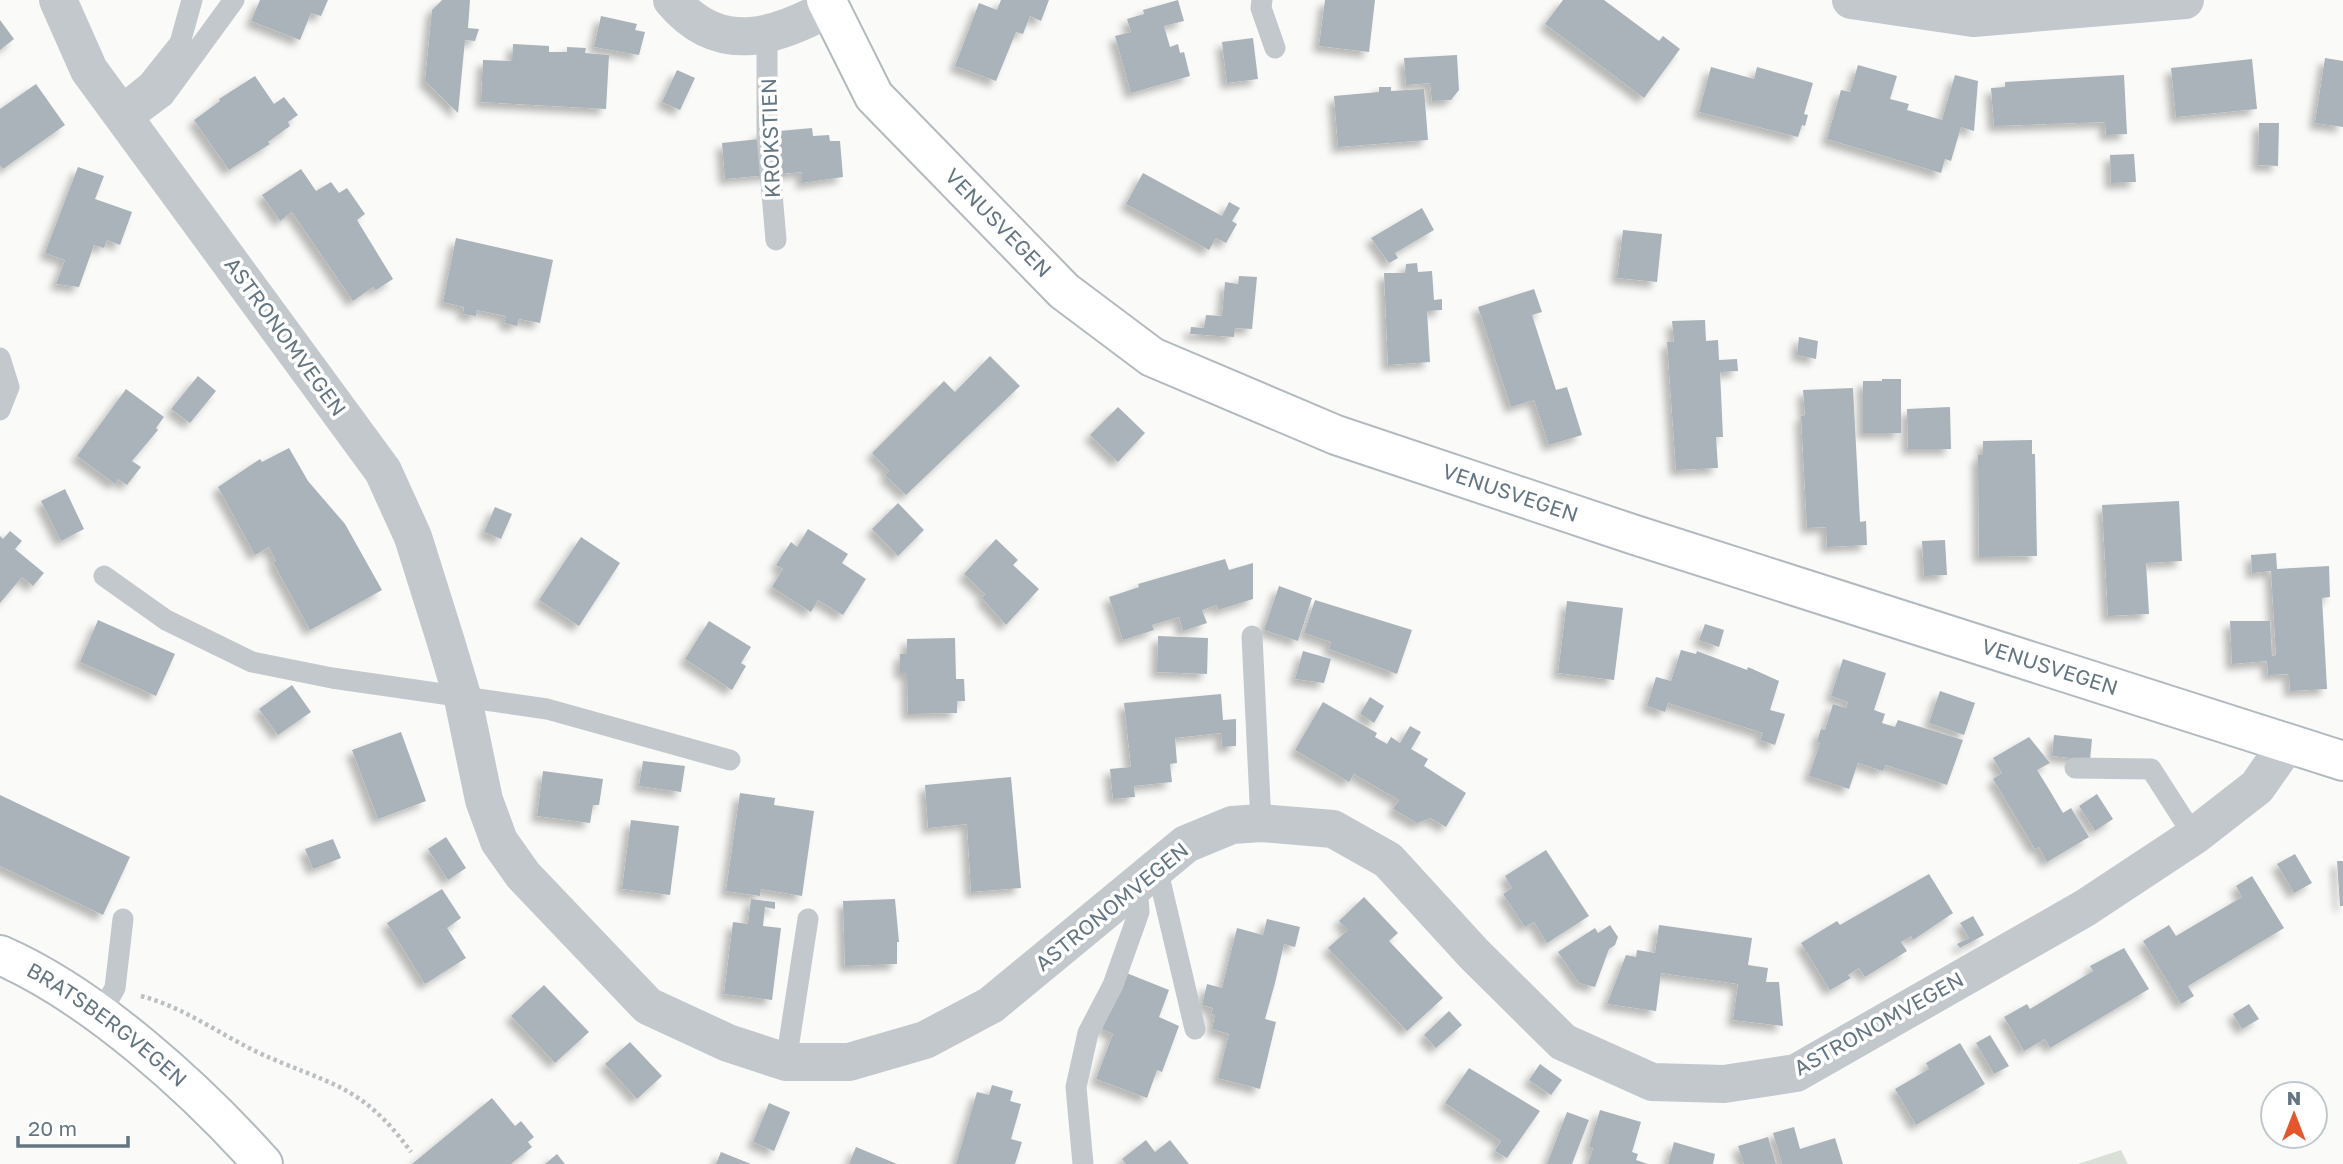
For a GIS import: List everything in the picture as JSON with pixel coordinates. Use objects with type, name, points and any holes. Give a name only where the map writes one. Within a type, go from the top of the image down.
[{"type":"street","name":"ASTRONOMVEGEN","points":[[58,0],[89,70],[383,471],[413,537],[463,699],[484,800],[499,841],[523,874],[648,1006],[728,1044],[786,1062],[849,1062],[925,1040],[992,1005],[1186,844],[1232,825],[1261,822],[1332,829],[1388,860],[1474,954],[1563,1042],[1652,1082],[1724,1084],[1796,1073],[2085,908],[2194,836],[2257,787],[2287,744]]},
{"type":"street","points":[[672,0],[707,31],[736,36],[767,36],[828,4]]},
{"type":"street","points":[[1851,0],[1973,18],[2072,5],[2185,0]]},
{"type":"street","name":"VENUSVEGEN","points":[[828,4],[874,96],[1064,291],[1152,357],[1336,435],[1635,535],[2343,761]]},
{"type":"street","name":"BRATSBERGVEGEN","points":[[0,955],[50,982],[107,1002],[161,1064],[262,1164]]},
{"type":"lane","points":[[122,115],[180,43],[192,0]]},
{"type":"lane","points":[[122,115],[164,96],[234,0]]},
{"type":"lane","points":[[1262,0],[1261,8],[1275,48]]},
{"type":"lane","name":"KROKSTIEN","points":[[767,36],[767,136],[776,240]]},
{"type":"lane","points":[[0,358],[9,387],[0,410]]},
{"type":"lane","points":[[104,576],[166,620],[252,662],[463,699],[547,709],[730,760]]},
{"type":"lane","points":[[1252,636],[1261,822]]},
{"type":"lane","points":[[2076,768],[2151,769],[2194,836]]},
{"type":"lane","points":[[1147,875],[1195,1029]]},
{"type":"lane","points":[[1083,1164],[1076,1087],[1088,1033],[1113,985],[1139,912],[1147,875]]},
{"type":"lane","points":[[107,1002],[123,919]]},
{"type":"lane","points":[[786,1062],[808,919]]},
{"type":"path","points":[[107,1002],[163,1001],[257,1052],[347,1089],[371,1104],[390,1123],[411,1152]]},
{"type":"shaded area","points":[[2121,1150],[2128,1164],[2078,1164]]},
{"type":"building","points":[[260,0],[328,0],[321,16],[311,13],[300,40],[251,21]]},
{"type":"building","points":[[442,0],[470,0],[468,28],[479,29],[475,41],[465,40],[458,113],[425,81],[432,10]]},
{"type":"building","points":[[1001,0],[1049,0],[1041,21],[1030,16],[1023,34],[1016,32],[996,81],[955,66],[979,3],[997,10]]},
{"type":"building","points":[[1178,0],[1184,21],[1164,26],[1170,47],[1178,44],[1180,53],[1184,52],[1190,76],[1131,93],[1115,36],[1131,32],[1127,19],[1144,14],[1143,10]]},
{"type":"building","points":[[1325,0],[1375,0],[1369,52],[1319,46]]},
{"type":"building","points":[[1563,0],[1604,0],[1659,41],[1663,36],[1680,49],[1644,98],[1545,24]]},
{"type":"building","points":[[601,16],[637,24],[635,30],[645,32],[639,55],[594,47]]},
{"type":"building","points":[[0,20],[14,39],[0,50]]},
{"type":"building","points":[[1253,38],[1258,79],[1227,83],[1222,42]]},
{"type":"building","points":[[513,44],[549,46],[549,52],[567,52],[567,47],[586,48],[585,53],[609,55],[606,109],[481,102],[483,60],[512,61]]},
{"type":"building","points":[[1457,55],[1459,90],[1451,100],[1432,101],[1430,83],[1406,85],[1404,58]]},
{"type":"building","points":[[2325,58],[2343,61],[2343,127],[2315,123]]},
{"type":"building","points":[[2252,59],[2257,109],[2176,117],[2171,68]]},
{"type":"building","points":[[1858,65],[1897,76],[1890,99],[1909,104],[1907,110],[1942,120],[1955,75],[1978,81],[1974,131],[1961,127],[1951,161],[1945,159],[1941,173],[1827,139],[1841,90],[1850,92]]},
{"type":"building","points":[[1711,67],[1754,79],[1757,67],[1813,83],[1804,114],[1808,115],[1805,126],[1802,125],[1798,137],[1699,112]]},
{"type":"building","points":[[677,70],[695,78],[680,110],[662,102]]},
{"type":"building","points":[[2124,75],[2127,134],[2106,135],[2105,122],[1994,126],[1991,88],[2005,87],[2005,82]]},
{"type":"building","points":[[255,76],[274,104],[284,97],[298,115],[288,122],[290,126],[268,142],[270,144],[229,170],[194,120],[220,101],[219,99]]},
{"type":"building","points":[[36,84],[65,125],[3,169],[0,165],[0,109]]},
{"type":"building","points":[[1379,87],[1391,87],[1391,91],[1424,89],[1428,140],[1338,147],[1334,96],[1379,92]]},
{"type":"building","points":[[2259,123],[2279,123],[2278,166],[2258,165]]},
{"type":"building","points":[[812,128],[813,136],[829,135],[830,141],[840,141],[843,177],[802,183],[802,172],[725,179],[722,143],[759,139],[758,133]]},
{"type":"building","points":[[2134,154],[2136,182],[2111,183],[2110,155]]},
{"type":"building","points":[[78,167],[104,176],[95,199],[132,212],[120,245],[107,240],[104,248],[94,245],[79,287],[56,284],[65,260],[45,253]]},
{"type":"building","points":[[301,169],[316,191],[331,182],[339,193],[347,188],[365,214],[357,220],[393,279],[376,290],[373,287],[353,301],[292,212],[280,221],[262,195]]},
{"type":"building","points":[[1143,173],[1222,216],[1229,202],[1240,208],[1232,221],[1237,224],[1226,243],[1216,238],[1209,250],[1126,204]]},
{"type":"building","points":[[1422,208],[1434,230],[1395,253],[1398,258],[1389,263],[1371,238]]},
{"type":"building","points":[[1623,230],[1662,234],[1657,282],[1617,278]]},
{"type":"building","points":[[456,238],[553,260],[540,323],[519,319],[517,326],[504,323],[506,316],[477,310],[476,316],[463,314],[464,307],[443,302]]},
{"type":"building","points":[[1417,263],[1418,272],[1432,271],[1434,300],[1442,299],[1442,310],[1427,311],[1430,362],[1388,365],[1384,273],[1405,273],[1406,264]]},
{"type":"building","points":[[1239,276],[1257,277],[1252,329],[1235,328],[1234,337],[1190,334],[1191,327],[1204,328],[1206,315],[1222,316],[1225,282],[1238,284]]},
{"type":"building","points":[[1534,289],[1542,312],[1532,315],[1556,390],[1567,387],[1582,435],[1549,445],[1534,400],[1511,407],[1478,307]]},
{"type":"building","points":[[1705,320],[1706,341],[1718,340],[1719,360],[1737,359],[1738,371],[1720,372],[1723,437],[1716,437],[1718,468],[1676,470],[1667,342],[1674,342],[1672,321]]},
{"type":"building","points":[[1799,337],[1818,341],[1816,359],[1797,355]]},
{"type":"building","points":[[990,356],[1020,386],[906,495],[885,475],[889,471],[872,453],[944,381],[955,392]]},
{"type":"building","points":[[198,376],[216,391],[190,423],[171,409]]},
{"type":"building","points":[[1901,379],[1901,433],[1863,433],[1863,381]]},
{"type":"building","points":[[1853,388],[1860,522],[1866,521],[1867,545],[1827,547],[1826,527],[1807,528],[1801,416],[1805,415],[1803,390]]},
{"type":"building","points":[[126,389],[164,417],[156,428],[158,430],[132,461],[141,467],[127,485],[118,479],[115,484],[77,456]]},
{"type":"building","points":[[1118,407],[1145,433],[1118,462],[1090,435]]},
{"type":"building","points":[[1950,407],[1951,449],[1908,449],[1907,409]]},
{"type":"building","points":[[2032,440],[2032,454],[2035,454],[2037,556],[1979,557],[1978,455],[1983,455],[1983,441]]},
{"type":"building","points":[[289,448],[308,481],[345,524],[382,590],[310,630],[273,562],[276,561],[269,547],[255,555],[218,487],[260,459],[262,462]]},
{"type":"building","points":[[65,489],[84,529],[61,541],[41,501]]},
{"type":"building","points":[[2179,501],[2182,561],[2146,563],[2149,614],[2108,616],[2102,505]]},
{"type":"building","points":[[898,503],[924,530],[898,556],[872,529]]},
{"type":"building","points":[[495,507],[512,514],[501,539],[484,532]]},
{"type":"building","points":[[808,529],[848,554],[842,563],[866,579],[843,615],[818,600],[811,612],[772,587],[783,569],[776,565],[791,542],[797,547]]},
{"type":"building","points":[[10,531],[22,541],[15,549],[44,573],[33,586],[22,577],[0,603],[0,536],[3,539]]},
{"type":"building","points":[[581,537],[620,563],[579,626],[539,600]]},
{"type":"building","points":[[996,539],[1018,560],[1013,565],[1039,589],[1006,625],[982,598],[985,594],[964,574]]},
{"type":"building","points":[[1945,540],[1947,575],[1924,576],[1922,541]]},
{"type":"building","points":[[2276,553],[2277,569],[2329,566],[2330,597],[2322,598],[2327,689],[2290,691],[2289,674],[2268,675],[2267,661],[2232,664],[2230,621],[2270,621],[2272,656],[2276,655],[2271,571],[2252,573],[2251,555]]},
{"type":"building","points":[[1225,559],[1229,570],[1253,563],[1253,599],[1218,610],[1217,605],[1202,610],[1207,623],[1183,631],[1179,617],[1152,625],[1154,630],[1123,640],[1109,597],[1139,587],[1138,584]]},
{"type":"building","points":[[1279,586],[1312,598],[1298,641],[1264,630]]},
{"type":"building","points":[[1315,600],[1412,630],[1397,674],[1329,649],[1331,642],[1304,633]]},
{"type":"building","points":[[1567,601],[1623,608],[1614,680],[1558,673]]},
{"type":"building","points":[[98,620],[175,654],[156,696],[80,662]]},
{"type":"building","points":[[709,621],[751,647],[741,663],[746,666],[732,690],[685,659]]},
{"type":"building","points":[[1705,624],[1724,630],[1719,647],[1699,640]]},
{"type":"building","points":[[1158,636],[1208,638],[1207,674],[1157,672]]},
{"type":"building","points":[[955,638],[956,679],[964,679],[965,701],[957,701],[957,713],[908,714],[907,673],[900,673],[900,654],[907,654],[907,639]]},
{"type":"building","points":[[1681,650],[1696,654],[1697,651],[1747,670],[1748,667],[1779,681],[1770,710],[1785,714],[1775,745],[1760,740],[1763,733],[1668,703],[1665,712],[1647,706],[1656,677],[1671,681]]},
{"type":"building","points":[[1303,651],[1331,659],[1324,683],[1295,679]]},
{"type":"building","points":[[1843,659],[1886,673],[1874,710],[1885,714],[1882,723],[1895,727],[1898,720],[1963,740],[1947,785],[1886,765],[1883,771],[1858,763],[1849,789],[1809,776],[1820,743],[1817,742],[1821,729],[1825,730],[1833,704],[1846,708],[1848,702],[1831,696]]},
{"type":"building","points":[[292,685],[311,712],[278,735],[259,709]]},
{"type":"building","points":[[1940,691],[1975,703],[1964,735],[1929,723]]},
{"type":"building","points":[[1221,694],[1223,720],[1236,719],[1236,746],[1222,747],[1221,733],[1175,738],[1177,763],[1170,764],[1172,782],[1134,786],[1135,797],[1113,799],[1110,769],[1131,767],[1124,703]]},
{"type":"building","points":[[1370,697],[1384,706],[1374,723],[1360,714]]},
{"type":"building","points":[[1323,702],[1377,733],[1375,737],[1387,744],[1391,737],[1400,743],[1410,726],[1421,732],[1411,749],[1428,759],[1424,766],[1466,793],[1446,827],[1431,818],[1417,823],[1393,809],[1399,800],[1354,774],[1349,782],[1295,750]]},
{"type":"building","points":[[401,732],[426,801],[378,819],[352,750]]},
{"type":"building","points":[[2054,735],[2092,739],[2090,760],[2052,756]]},
{"type":"building","points":[[2029,737],[2050,763],[2037,770],[2063,813],[2071,808],[2089,837],[2047,862],[2039,847],[2035,849],[1993,779],[2002,773],[1993,758]]},
{"type":"building","points":[[643,761],[685,766],[681,792],[639,786]]},
{"type":"building","points":[[543,771],[603,779],[599,805],[593,805],[590,823],[537,816]]},
{"type":"building","points":[[1011,777],[1021,888],[971,892],[967,824],[928,828],[925,785]]},
{"type":"building","points":[[740,793],[775,798],[774,805],[814,811],[802,896],[761,889],[760,896],[726,891]]},
{"type":"building","points":[[2097,794],[2113,819],[2095,831],[2079,806]]},
{"type":"building","points":[[0,795],[130,857],[103,915],[0,866]]},
{"type":"building","points":[[631,820],[679,826],[670,895],[622,889]]},
{"type":"building","points":[[446,837],[466,868],[448,880],[428,849]]},
{"type":"building","points":[[333,839],[341,858],[313,869],[305,849]]},
{"type":"building","points":[[1546,850],[1589,916],[1547,943],[1534,922],[1525,927],[1503,894],[1512,888],[1505,876]]},
{"type":"building","points":[[2295,854],[2312,883],[2294,893],[2277,864]]},
{"type":"building","points":[[2337,861],[2343,861],[2343,906],[2340,906]]},
{"type":"building","points":[[1929,874],[1953,913],[1913,940],[1911,936],[1901,942],[1907,951],[1865,977],[1859,968],[1848,975],[1851,978],[1830,990],[1801,943],[1837,921],[1840,925]]},
{"type":"building","points":[[2252,876],[2284,928],[2188,986],[2194,996],[2181,1004],[2143,941],[2169,925],[2176,936],[2242,897],[2236,886]]},
{"type":"building","points":[[442,889],[461,918],[447,928],[466,958],[425,984],[387,923]]},
{"type":"building","points":[[1364,897],[1398,933],[1389,941],[1443,998],[1407,1031],[1328,948],[1348,930],[1339,921]]},
{"type":"building","points":[[751,899],[775,902],[775,909],[765,907],[763,926],[781,928],[772,1000],[724,994],[733,922],[748,924]]},
{"type":"building","points":[[895,899],[899,942],[897,964],[845,966],[843,901]]},
{"type":"building","points":[[1973,916],[1984,935],[1960,948],[1957,944],[1969,938],[1960,923]]},
{"type":"building","points":[[1267,919],[1300,927],[1295,947],[1284,944],[1265,1019],[1276,1022],[1260,1089],[1218,1078],[1229,1034],[1212,1029],[1215,1015],[1211,1014],[1213,1008],[1202,1005],[1207,984],[1222,988],[1237,928],[1263,935]]},
{"type":"building","points":[[1610,925],[1618,937],[1615,945],[1609,949],[1595,987],[1579,983],[1558,952],[1595,928],[1598,933]]},
{"type":"building","points":[[1659,925],[1752,938],[1748,965],[1768,968],[1766,982],[1779,982],[1783,1026],[1733,1020],[1738,984],[1661,973],[1656,1011],[1607,1004],[1626,955],[1636,957],[1637,950],[1655,953]]},
{"type":"building","points":[[2124,948],[2149,989],[2050,1048],[2045,1039],[2024,1051],[2004,1017],[2027,1004],[2030,1009],[2093,971],[2090,966]]},
{"type":"building","points":[[1124,972],[1169,990],[1159,1017],[1179,1026],[1162,1072],[1157,1070],[1147,1098],[1096,1079],[1113,1034],[1102,1029]]},
{"type":"building","points":[[544,985],[589,1032],[555,1063],[511,1016]]},
{"type":"building","points":[[2249,1004],[2259,1019],[2242,1029],[2233,1014]]},
{"type":"building","points":[[1449,1011],[1462,1025],[1436,1048],[1424,1035]]},
{"type":"building","points":[[1990,1035],[2009,1066],[1994,1074],[1976,1043]]},
{"type":"building","points":[[630,1042],[662,1076],[637,1099],[605,1064]]},
{"type":"building","points":[[1960,1043],[1985,1084],[1916,1125],[1895,1089],[1929,1069],[1926,1063]]},
{"type":"building","points":[[1540,1064],[1562,1080],[1551,1095],[1529,1080]]},
{"type":"building","points":[[1469,1068],[1540,1111],[1507,1158],[1495,1151],[1501,1141],[1445,1103]]},
{"type":"building","points":[[992,1085],[1013,1091],[1010,1101],[1021,1104],[1011,1139],[1022,1142],[1015,1164],[956,1164],[977,1092],[989,1095]]},
{"type":"building","points":[[492,1098],[515,1126],[521,1121],[534,1137],[528,1142],[532,1147],[511,1164],[412,1164]]},
{"type":"building","points":[[769,1103],[790,1112],[774,1151],[753,1142]]},
{"type":"building","points":[[1600,1110],[1641,1122],[1632,1152],[1638,1154],[1636,1160],[1648,1164],[1588,1164],[1593,1148],[1589,1147]]},
{"type":"building","points":[[1567,1112],[1589,1120],[1572,1164],[1547,1164]]},
{"type":"building","points":[[1794,1127],[1800,1149],[1835,1138],[1843,1164],[1782,1164],[1773,1133]]},
{"type":"building","points":[[1768,1137],[1776,1164],[1744,1164],[1738,1146]]},
{"type":"building","points":[[1146,1140],[1155,1152],[1170,1140],[1189,1164],[1126,1164],[1122,1159]]},
{"type":"building","points":[[1674,1142],[1715,1154],[1713,1164],[1668,1164]]},
{"type":"building","points":[[856,1147],[897,1164],[849,1164]]},
{"type":"building","points":[[721,1152],[751,1164],[716,1164]]},
{"type":"building","points":[[557,1154],[565,1164],[545,1164]]}]
